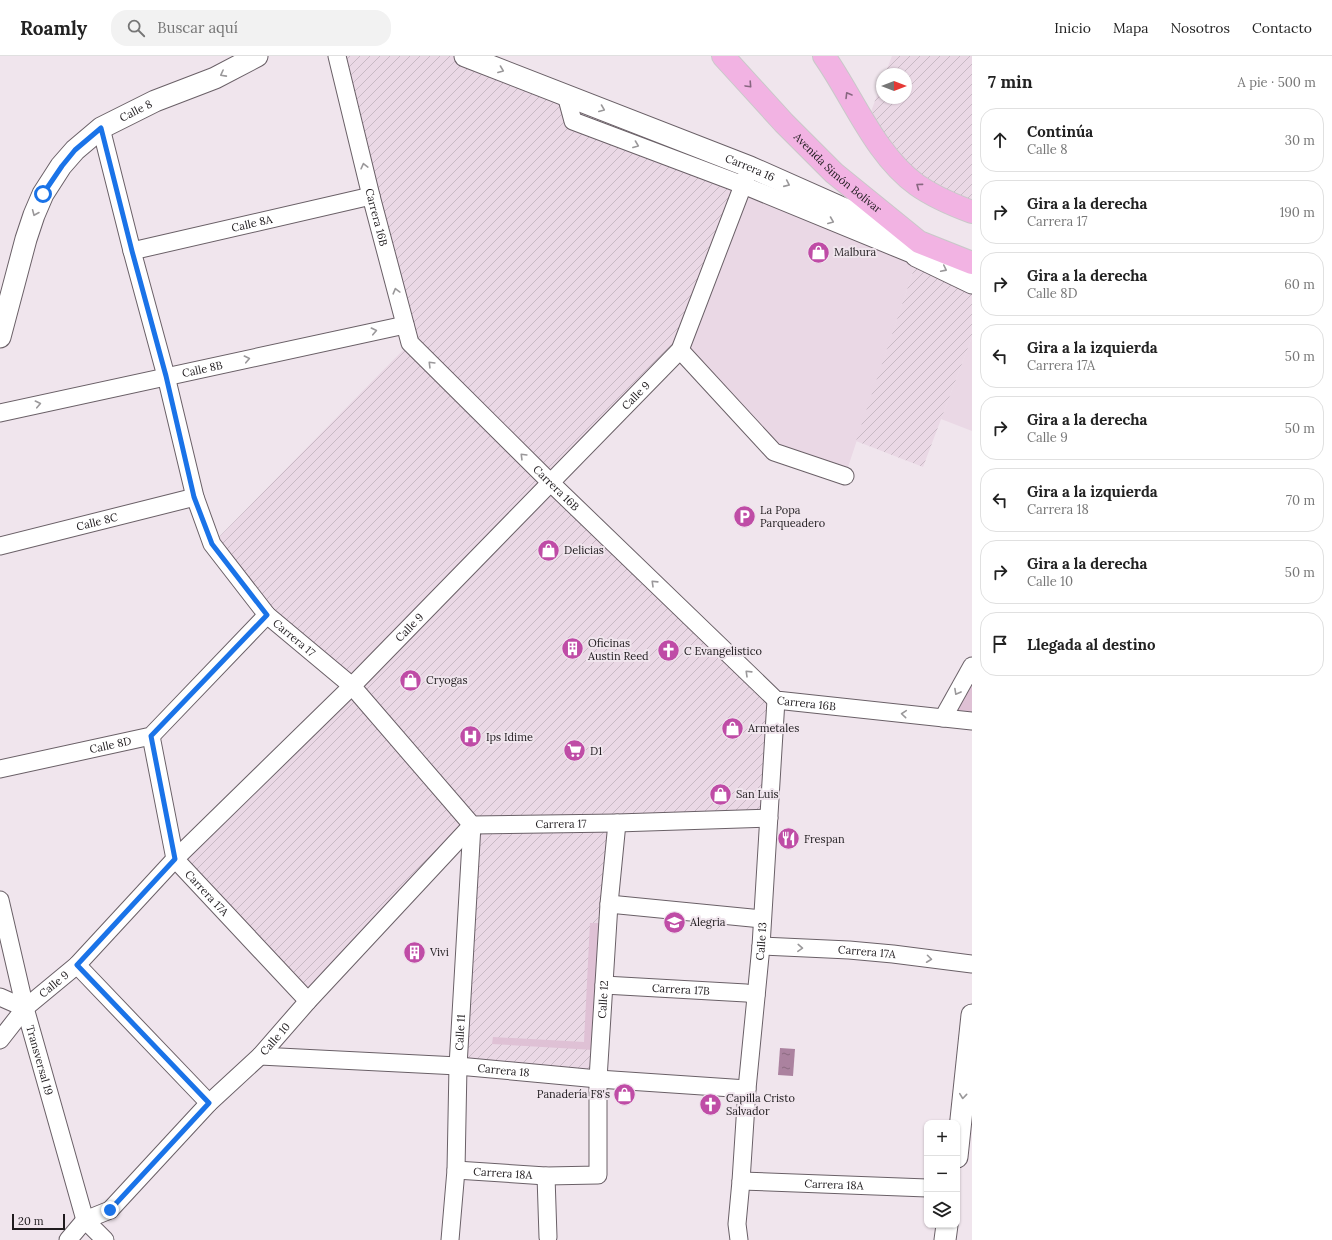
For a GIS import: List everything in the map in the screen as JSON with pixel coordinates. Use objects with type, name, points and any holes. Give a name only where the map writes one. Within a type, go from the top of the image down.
[{"type":"main road","name":"Avenida Simón Bolívar","points":[[723,56],[784,123],[834,173],[917,249],[972,263]]},
{"type":"main road","points":[[827,61],[882,149],[897,166],[916,184],[934,196],[972,212]]},
{"type":"street","name":"Calle 8","points":[[0,337],[34,215],[43,194],[62,166],[71,156],[101,128],[155,101],[215,78],[257,56]]},
{"type":"street","name":"Carrera 16B","points":[[337,56],[371,196],[410,343],[551,483],[776,700],[972,721]]},
{"type":"street","name":"Carrera 16","points":[[465,56],[566,95],[746,176],[917,249],[972,283]]},
{"type":"street","name":"Carrera 17","points":[[101,128],[166,376],[194,497],[212,544],[267,615],[352,686],[472,825],[617,823],[769,818]]},
{"type":"street","name":"Calle 9","points":[[0,1040],[24,1008],[77,965],[175,859],[352,686],[680,350],[746,176]]},
{"type":"street","name":"Calle 8A","points":[[132,251],[371,196]]},
{"type":"street","name":"Calle 8B","points":[[0,413],[405,325]]},
{"type":"street","points":[[680,350],[774,452],[845,476]]},
{"type":"street","name":"Calle 8C","points":[[0,546],[194,497]]},
{"type":"street","points":[[175,859],[151,736],[267,615]]},
{"type":"street","points":[[942,718],[972,666]]},
{"type":"street","name":"Calle 13","points":[[739,1240],[737,1224],[742,1181],[747,1089],[761,946],[776,700]]},
{"type":"street","name":"Calle 8D","points":[[0,769],[151,736]]},
{"type":"street","name":"Calle 12","points":[[598,1176],[598,1079],[609,904],[617,823]]},
{"type":"street","name":"Calle 10","points":[[84,1220],[110,1210],[209,1103],[260,1056],[308,1001],[472,825]]},
{"type":"street","name":"Calle 11","points":[[450,1240],[456,1170],[458,1066],[472,825]]},
{"type":"street","name":"Carrera 17A","points":[[175,859],[308,1001]]},
{"type":"street","name":"Transversal 19","points":[[0,900],[24,1008],[84,1220]]},
{"type":"street","points":[[609,904],[762,919]]},
{"type":"street","name":"Carrera 17A","points":[[761,946],[864,952],[972,964]]},
{"type":"street","points":[[77,965],[209,1103]]},
{"type":"street","name":"Carrera 17B","points":[[604,985],[746,993],[756,995]]},
{"type":"street","points":[[0,997],[24,1008]]},
{"type":"street","points":[[957,1156],[972,1016]]},
{"type":"street","name":"Carrera 18","points":[[260,1056],[458,1066],[598,1079],[747,1089]]},
{"type":"street","name":"Carrera 18A","points":[[456,1170],[546,1176],[598,1176]]},
{"type":"street","points":[[546,1176],[548,1236]]},
{"type":"street","name":"Carrera 18A","points":[[742,1181],[924,1188]]},
{"type":"street","points":[[68,1240],[84,1220],[105,1240]]},
{"type":"street","points":[[945,1240],[947,1228]]},
{"type":"shaded area","points":[[337,56],[465,56],[566,95],[573,121],[743,185],[680,350],[551,483],[776,700],[769,818],[617,823],[598,1079],[458,1066],[472,825],[308,1001],[175,859],[352,686],[267,615],[212,544],[410,343]]},
{"type":"shaded area","points":[[892,56],[972,56],[972,212],[953,205],[866,125],[876,98],[876,104],[912,104],[912,68],[887,68]]},
{"type":"shaded area","points":[[743,185],[916,256],[912,275],[845,476],[774,452],[680,350]]},
{"type":"shaded area","points":[[916,256],[972,283],[972,337],[923,467],[856,441],[912,275]]},
{"type":"shaded area","points":[[972,337],[972,431],[941,419]]},
{"type":"shaded area","points":[[972,666],[972,721],[943,718]]},
{"type":"shaded area","points":[[590,923],[600,923],[594,1050],[492,1044],[493,1037],[584,1042]]},
{"type":"water","points":[[780,1048],[795,1049],[793,1076],[778,1075]]},
{"type":"place","name":"Malbura","points":[[819,252]]},
{"type":"place","name":"La Popa Parqueadero","points":[[745,516]]},
{"type":"place","name":"Delicias","points":[[549,550]]},
{"type":"place","name":"Oficinas Austin Reed","points":[[572,649]]},
{"type":"place","name":"C Evangelistico","points":[[668,651]]},
{"type":"place","name":"Cryogas","points":[[410,680]]},
{"type":"place","name":"Armetales","points":[[732,728]]},
{"type":"place","name":"Ips Idime","points":[[470,737]]},
{"type":"place","name":"D1","points":[[574,751]]},
{"type":"place","name":"San Luis","points":[[720,794]]},
{"type":"place","name":"Frespan","points":[[789,839]]},
{"type":"place","name":"Alegria","points":[[674,922]]},
{"type":"place","name":"Vivi","points":[[414,952]]},
{"type":"place","name":"Panadería F8's","points":[[625,1094]]},
{"type":"place","name":"Capilla Cristo Salvador","points":[[710,1104]]},
{"type":"route","points":[[43,194],[75,150],[101,128],[166,376],[194,497],[212,544],[267,615],[151,736],[175,859],[77,965],[209,1103],[110,1210]]}]
